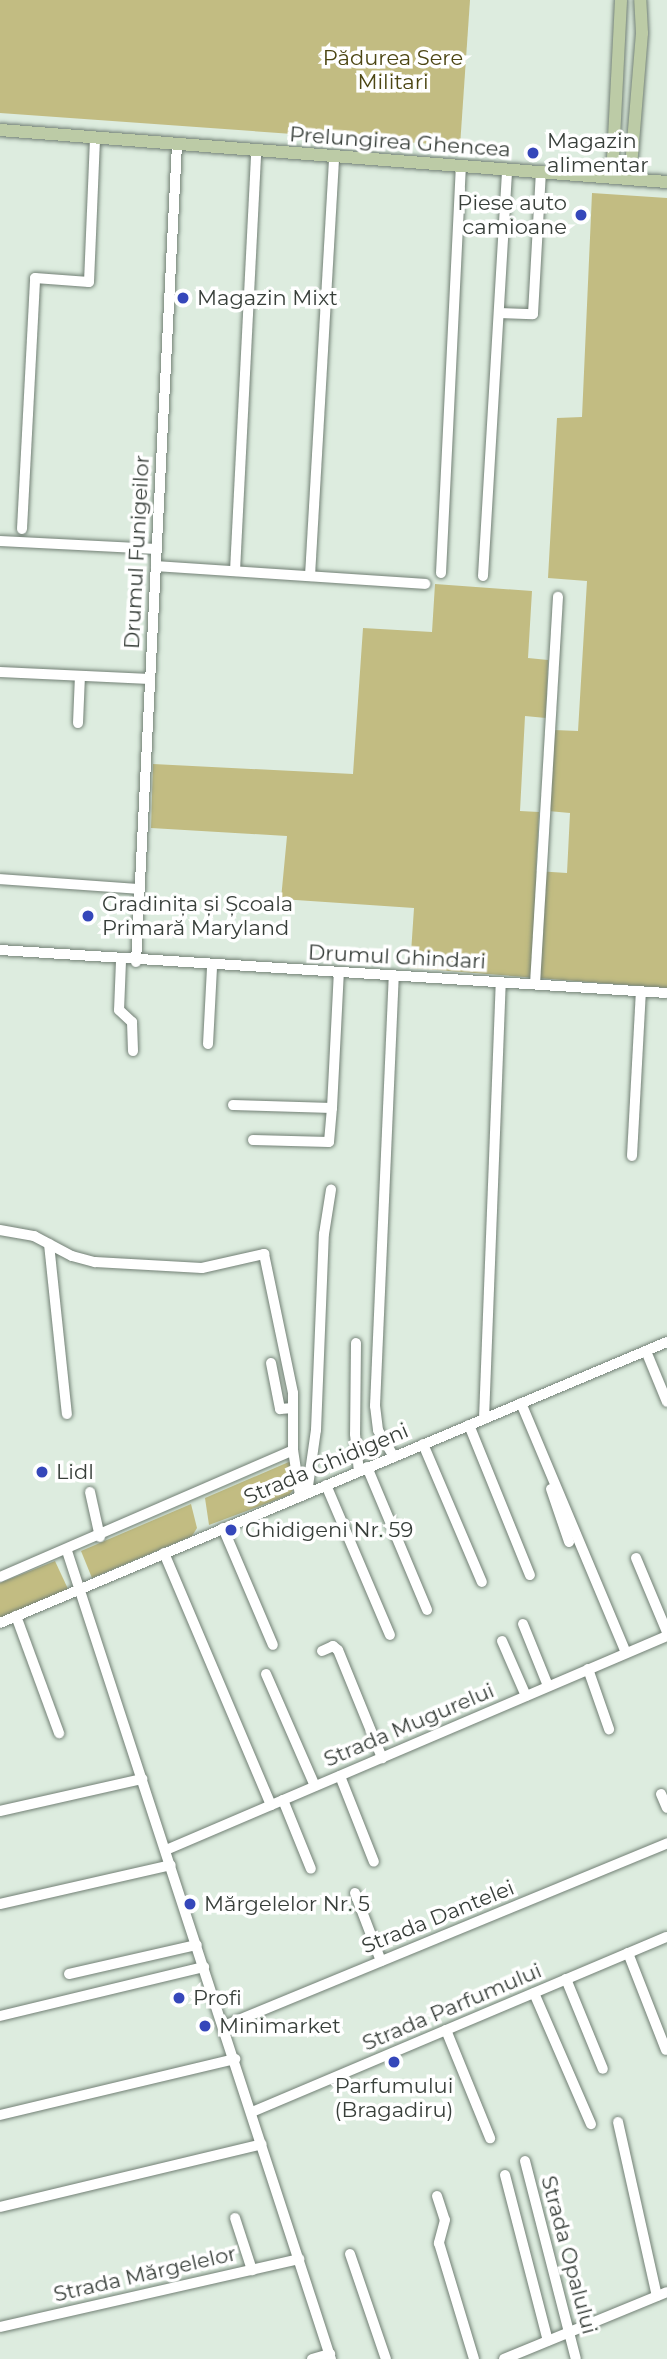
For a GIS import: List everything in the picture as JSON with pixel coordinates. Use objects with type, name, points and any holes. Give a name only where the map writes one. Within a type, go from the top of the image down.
[{"type":"main road","points":[[612,178],[621,0]]},
{"type":"main road","points":[[630,179],[640,0]]},
{"type":"main road","name":"Prelungirea Ghencea","points":[[0,130],[667,182]]},
{"type":"street","points":[[22,529],[35,278],[89,282],[95,138]]},
{"type":"street","name":"Drumul Funigeilor","points":[[136,962],[177,144]]},
{"type":"street","points":[[235,571],[256,151]]},
{"type":"street","points":[[310,576],[334,156]]},
{"type":"street","points":[[441,573],[461,166]]},
{"type":"street","points":[[483,576],[507,170]]},
{"type":"street","points":[[499,313],[533,314],[541,173]]},
{"type":"street","points":[[0,541],[157,549]]},
{"type":"street","points":[[156,566],[425,584]]},
{"type":"street","points":[[535,984],[558,597]]},
{"type":"street","points":[[0,672],[150,679]]},
{"type":"street","points":[[78,723],[80,676]]},
{"type":"street","points":[[0,879],[140,889]]},
{"type":"street","name":"Drumul Ghindari","points":[[0,950],[212,967],[394,975],[667,993]]},
{"type":"street","points":[[121,961],[119,1010],[132,1022],[133,1051]]},
{"type":"street","points":[[208,1044],[212,967]]},
{"type":"street","points":[[253,1140],[329,1142],[340,972]]},
{"type":"street","points":[[394,975],[374,1406],[378,1430],[394,1457]]},
{"type":"street","points":[[484,1419],[502,982]]},
{"type":"street","points":[[632,1156],[641,992]]},
{"type":"street","points":[[233,1105],[332,1108]]},
{"type":"street","points":[[303,1495],[316,1430],[324,1245],[331,1190]]},
{"type":"street","points":[[0,1230],[49,1244],[95,1262],[183,1268],[220,1265],[264,1254],[279,1310],[293,1408],[293,1450],[303,1495]]},
{"type":"street","points":[[49,1244],[67,1414]]},
{"type":"street","name":"Strada Ghidigeni","points":[[0,1623],[667,1342]]},
{"type":"street","points":[[356,1343],[355,1434],[363,1469],[427,1610]]},
{"type":"street","points":[[646,1351],[667,1402]]},
{"type":"street","points":[[271,1363],[280,1409],[293,1408]]},
{"type":"street","points":[[518,1404],[569,1542]]},
{"type":"street","points":[[518,1404],[626,1653]]},
{"type":"street","points":[[469,1425],[530,1575]]},
{"type":"street","points":[[423,1444],[482,1582]]},
{"type":"street","points":[[0,1577],[100,1536],[293,1450]]},
{"type":"street","points":[[326,1485],[390,1635]]},
{"type":"street","points":[[90,1492],[100,1536]]},
{"type":"street","points":[[223,1528],[273,1645]]},
{"type":"street","points":[[67,1550],[331,2357],[312,2359]]},
{"type":"street","points":[[164,1553],[271,1805]]},
{"type":"street","points":[[636,1558],[667,1634]]},
{"type":"street","points":[[16,1616],[60,1733]]},
{"type":"street","points":[[523,1624],[548,1686]]},
{"type":"street","name":"Strada Mugurelui","points":[[166,1850],[667,1634]]},
{"type":"street","points":[[502,1641],[526,1696]]},
{"type":"street","points":[[323,1651],[333,1646],[338,1650],[382,1758]]},
{"type":"street","points":[[588,1669],[609,1729]]},
{"type":"street","points":[[266,1674],[315,1786]]},
{"type":"street","points":[[340,1776],[374,1862]]},
{"type":"street","points":[[0,1811],[142,1779]]},
{"type":"street","points":[[661,1794],[667,1808]]},
{"type":"street","points":[[284,1800],[311,1869]]},
{"type":"street","name":"Strada Dantelei","points":[[224,2026],[667,1843]]},
{"type":"street","points":[[0,1904],[171,1865]]},
{"type":"street","points":[[355,1894],[381,1961]]},
{"type":"street","name":"Strada Parfumului","points":[[252,2112],[667,1937]]},
{"type":"street","points":[[69,1974],[197,1945]]},
{"type":"street","points":[[628,1953],[666,2050]]},
{"type":"street","points":[[0,2016],[205,1967]]},
{"type":"street","points":[[566,1979],[603,2069]]},
{"type":"street","points":[[534,1993],[591,2124]]},
{"type":"street","points":[[446,2031],[490,2138]]},
{"type":"street","points":[[0,2115],[234,2059]]},
{"type":"street","points":[[504,2359],[662,2294],[618,2122]]},
{"type":"street","points":[[0,2207],[262,2144]]},
{"type":"street","name":"Strada Opalului","points":[[525,2161],[576,2359]]},
{"type":"street","points":[[505,2175],[548,2341]]},
{"type":"street","points":[[437,2196],[445,2220],[439,2243],[474,2359]]},
{"type":"street","points":[[234,2218],[252,2270]]},
{"type":"street","points":[[350,2254],[386,2359]]},
{"type":"street","name":"Strada Mărgelelor","points":[[0,2327],[299,2259]]},
{"type":"green space","name":"Pădurea Sere Militari","points":[[0,0],[470,0],[460,146],[0,113]]},
{"type":"green space","points":[[592,193],[667,198],[667,988],[410,968],[414,908],[281,899],[287,836],[151,828],[153,764],[353,774],[363,628],[432,632],[435,584],[532,591],[528,658],[548,660],[546,718],[525,716],[520,811],[539,812],[536,871],[567,873],[570,813],[548,811],[554,730],[578,731],[587,581],[548,578],[557,418],[582,417]]},
{"type":"green space","points":[[291,1461],[294,1489],[289,1495],[209,1525],[205,1498]]},
{"type":"green space","points":[[191,1504],[197,1528],[192,1536],[92,1578],[81,1551]]},
{"type":"green space","points":[[55,1561],[68,1589],[0,1618],[0,1583]]},
{"type":"place","name":"Magazin alimentar","points":[[533,153]]},
{"type":"place","name":"Piese auto camioane","points":[[581,215]]},
{"type":"place","name":"Magazin Mixt","points":[[183,298]]},
{"type":"place","name":"Gradinița și Școala Primară Maryland","points":[[88,916]]},
{"type":"place","name":"Lidl","points":[[42,1472]]},
{"type":"place","name":"Ghidigeni Nr. 59","points":[[231,1530]]},
{"type":"place","name":"Mărgelelor Nr. 5","points":[[190,1904]]},
{"type":"place","name":"Profi","points":[[179,1998]]},
{"type":"place","name":"Minimarket","points":[[205,2026]]},
{"type":"place","name":"Parfumului (Bragadiru)","points":[[394,2062]]}]
